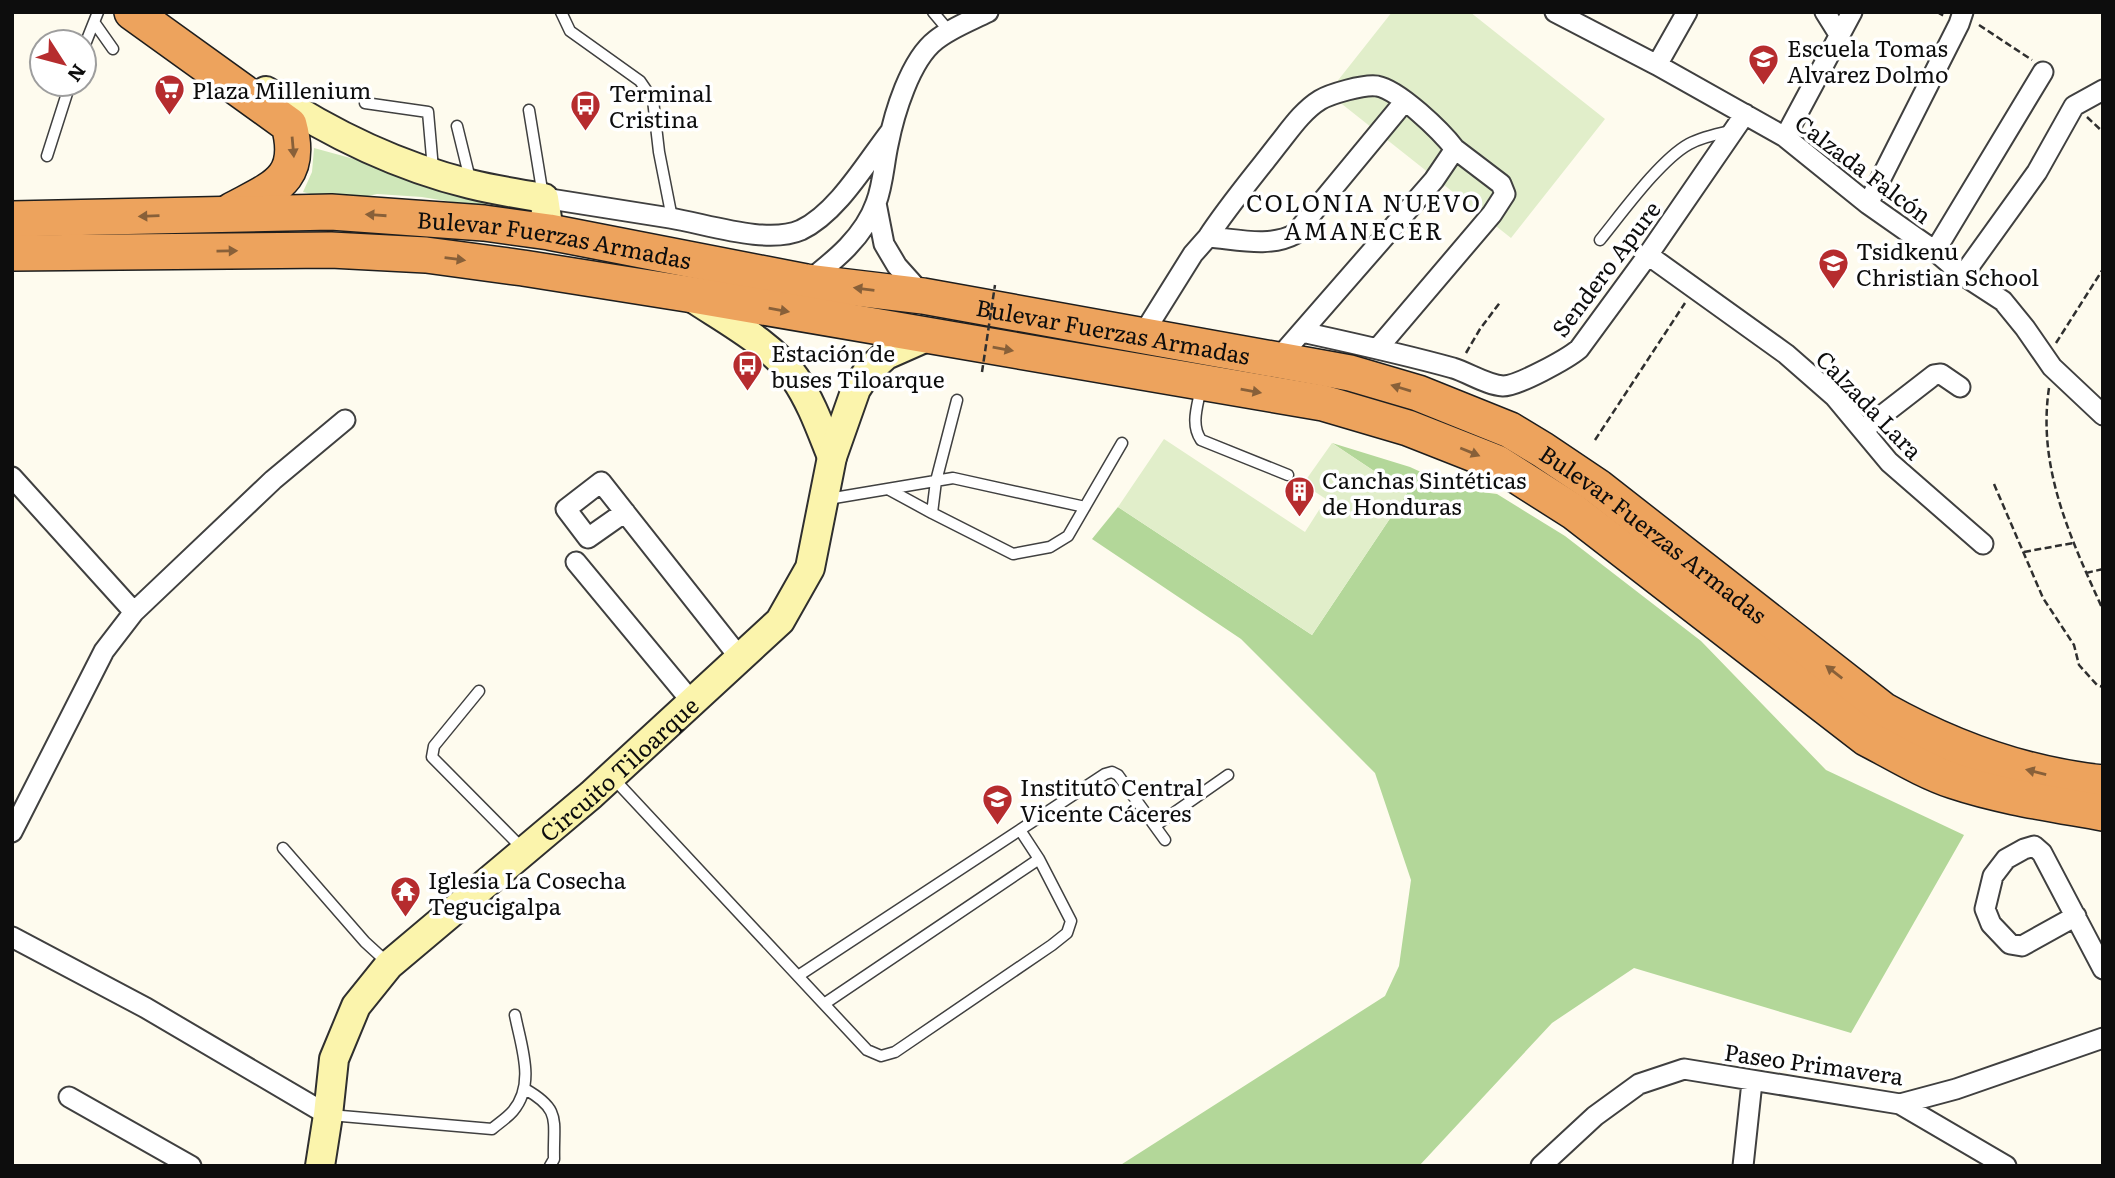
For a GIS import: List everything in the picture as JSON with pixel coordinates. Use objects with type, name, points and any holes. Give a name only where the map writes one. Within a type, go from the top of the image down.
[{"type":"highway","points":[[132,12],[289,125],[294,142],[294,160],[284,178],[272,189],[225,214]]},
{"type":"highway","name":"Bulevar Fuerzas Armadas","points":[[12,219],[331,212],[484,223],[548,232],[806,282],[923,296],[1350,373],[1418,393],[1510,430],[1598,486],[1883,710],[1922,732],[2014,766],[2064,779],[2103,783]]},
{"type":"highway","name":"Bulevar Fuerzas Armadas","points":[[12,253],[331,250],[413,255],[523,268],[687,294],[1323,403],[1408,428],[1497,463],[1574,512],[1866,738],[1952,780],[1996,793],[2103,813]]},
{"type":"street","points":[[147,12],[278,99],[335,132],[367,148],[434,173],[471,184],[544,198],[758,234],[781,234],[800,230],[818,220],[835,203],[890,132]]},
{"type":"street","points":[[806,282],[838,258],[851,243],[876,203],[890,132],[916,62],[925,50],[949,31],[988,12]]},
{"type":"street","name":"Calzada Falcón","points":[[1555,12],[1576,17],[1657,65],[1740,122],[1785,136],[1868,204],[1935,251],[1963,275],[2003,301],[2049,363],[2103,415]]},
{"type":"street","points":[[1657,65],[1687,12]]},
{"type":"street","points":[[1825,12],[1840,36]]},
{"type":"street","points":[[1785,136],[1853,12]]},
{"type":"street","points":[[1868,204],[1963,12]]},
{"type":"street","points":[[1935,251],[2042,72]]},
{"type":"street","points":[[1143,334],[1193,254],[1297,121],[1320,100],[1346,91],[1377,86],[1405,101],[1446,136],[1455,149],[1501,184],[1505,194],[1492,214],[1378,348]]},
{"type":"street","points":[[1963,275],[2037,173],[2074,106],[2103,90]]},
{"type":"street","points":[[1208,237],[1258,242],[1285,240],[1296,234],[1405,101]]},
{"type":"street","name":"Sendero Apure","points":[[1302,332],[1457,369],[1501,386],[1512,385],[1579,349],[1740,122]]},
{"type":"street","points":[[1277,360],[1434,180],[1455,149]]},
{"type":"street","points":[[544,198],[548,232]]},
{"type":"street","points":[[876,203],[884,243],[897,266],[923,296]]},
{"type":"street","name":"Calzada Lara","points":[[1648,255],[1786,354],[1834,396],[1889,462],[1983,544]]},
{"type":"street","points":[[687,294],[769,351],[794,376],[816,413],[832,457]]},
{"type":"street","name":"Circuito Tiloarque","points":[[320,1166],[334,1059],[356,1006],[389,965],[612,776],[780,621],[810,568],[832,457],[856,389],[868,371],[886,355],[929,336]]},
{"type":"street","points":[[1863,430],[1934,376],[1941,374],[1960,387]]},
{"type":"street","points":[[12,832],[104,652],[134,612],[273,480],[345,420]]},
{"type":"street","points":[[12,477],[134,612]]},
{"type":"street","points":[[625,512],[740,658]]},
{"type":"street","points":[[576,562],[692,702]]},
{"type":"street","points":[[2076,916],[2022,946],[2010,944],[1990,924],[1985,909],[1993,876],[2006,859],[2034,846],[2042,853],[2076,916],[2103,968]]},
{"type":"street","points":[[12,937],[158,1015],[328,1115]]},
{"type":"street","name":"Paseo Primavera","points":[[1542,1166],[1595,1116],[1639,1084],[1684,1069],[1900,1104],[1956,1089],[2103,1038]]},
{"type":"street","points":[[1743,1166],[1752,1082]]},
{"type":"street","points":[[69,1097],[191,1166]]},
{"type":"street","points":[[1900,1104],[2006,1166]]},
{"type":"lane","points":[[561,12],[570,31],[640,81],[653,100],[659,152],[672,218]]},
{"type":"lane","points":[[933,12],[949,31]]},
{"type":"lane","points":[[96,17],[113,49]]},
{"type":"lane","points":[[47,156],[66,98]]},
{"type":"lane","points":[[365,103],[428,112],[434,173]]},
{"type":"lane","points":[[529,110],[544,198]]},
{"type":"lane","points":[[1600,240],[1676,153],[1740,122]]},
{"type":"lane","points":[[457,125],[471,184]]},
{"type":"lane","points":[[1202,383],[1194,423],[1201,440],[1288,475]]},
{"type":"lane","points":[[932,513],[936,481],[957,400]]},
{"type":"lane","points":[[888,489],[1013,554],[1050,547],[1068,536],[1122,443]]},
{"type":"lane","points":[[823,500],[953,478],[1085,507]]},
{"type":"lane","points":[[479,691],[441,735],[434,746],[432,757],[524,851]]},
{"type":"lane","points":[[799,976],[1112,772],[1118,775],[1165,840]]},
{"type":"lane","points":[[1155,826],[1228,775]]},
{"type":"lane","points":[[612,776],[867,1050],[881,1056],[906,1045],[1067,933],[1070,921],[1039,859],[1020,830]]},
{"type":"lane","points":[[283,848],[365,942],[389,965]]},
{"type":"lane","points":[[824,1004],[1039,859]]},
{"type":"lane","points":[[328,1115],[492,1129],[514,1109],[525,1089],[526,1070],[515,1015]]},
{"type":"lane","points":[[525,1089],[542,1099],[552,1111],[554,1159],[550,1166]]},
{"type":"path","points":[[2103,269],[2049,363],[2045,414],[2051,470],[2066,527],[2103,610]]},
{"type":"path","points":[[982,377],[995,285]]},
{"type":"path","points":[[1595,440],[1694,289]]},
{"type":"path","points":[[1457,369],[1501,301]]},
{"type":"path","points":[[1994,484],[2043,598],[2074,645],[2079,665],[2097,685],[2103,687]]},
{"type":"path","points":[[2023,552],[2073,543]]},
{"type":"path","points":[[2086,573],[2103,569]]},
{"type":"green space","points":[[1392,12],[1470,12],[1605,119],[1511,238],[1328,93]]},
{"type":"green space","points":[[314,148],[445,184],[495,203],[476,206],[422,197],[377,194],[342,202],[303,192],[312,172]]},
{"type":"green space","points":[[1164,439],[1305,532],[1326,499],[1303,484],[1332,443],[1407,493],[1312,635],[1118,507]]},
{"type":"green space","points":[[1332,443],[1410,467],[1458,489],[1497,494],[1565,536],[1701,641],[1826,770],[1964,835],[1851,1033],[1634,968],[1552,1023],[1419,1166],[1119,1166],[1385,996],[1399,966],[1411,880],[1375,773],[1241,639],[1092,539],[1118,507],[1312,635],[1407,493]]},
{"type":"place","name":"Escuela Tomas Alvarez Dolmo","points":[[1764,87]]},
{"type":"place","name":"Plaza Millenium","points":[[169,116]]},
{"type":"place","name":"Terminal Cristina","points":[[586,132]]},
{"type":"place","name":"Tsidkenu Christian School","points":[[1833,290]]},
{"type":"place","name":"Estación de buses Tiloarque","points":[[748,392]]},
{"type":"place","name":"Canchas Sintéticas de Honduras","points":[[1299,519]]},
{"type":"place","name":"Instituto Central Vicente Cáceres","points":[[997,826]]},
{"type":"place","name":"Iglesia La Cosecha Tegucigalpa","points":[[405,919]]},
{"type":"district","name":"COLONIA NUEVO AMANECER","points":[[1364,215]]}]
